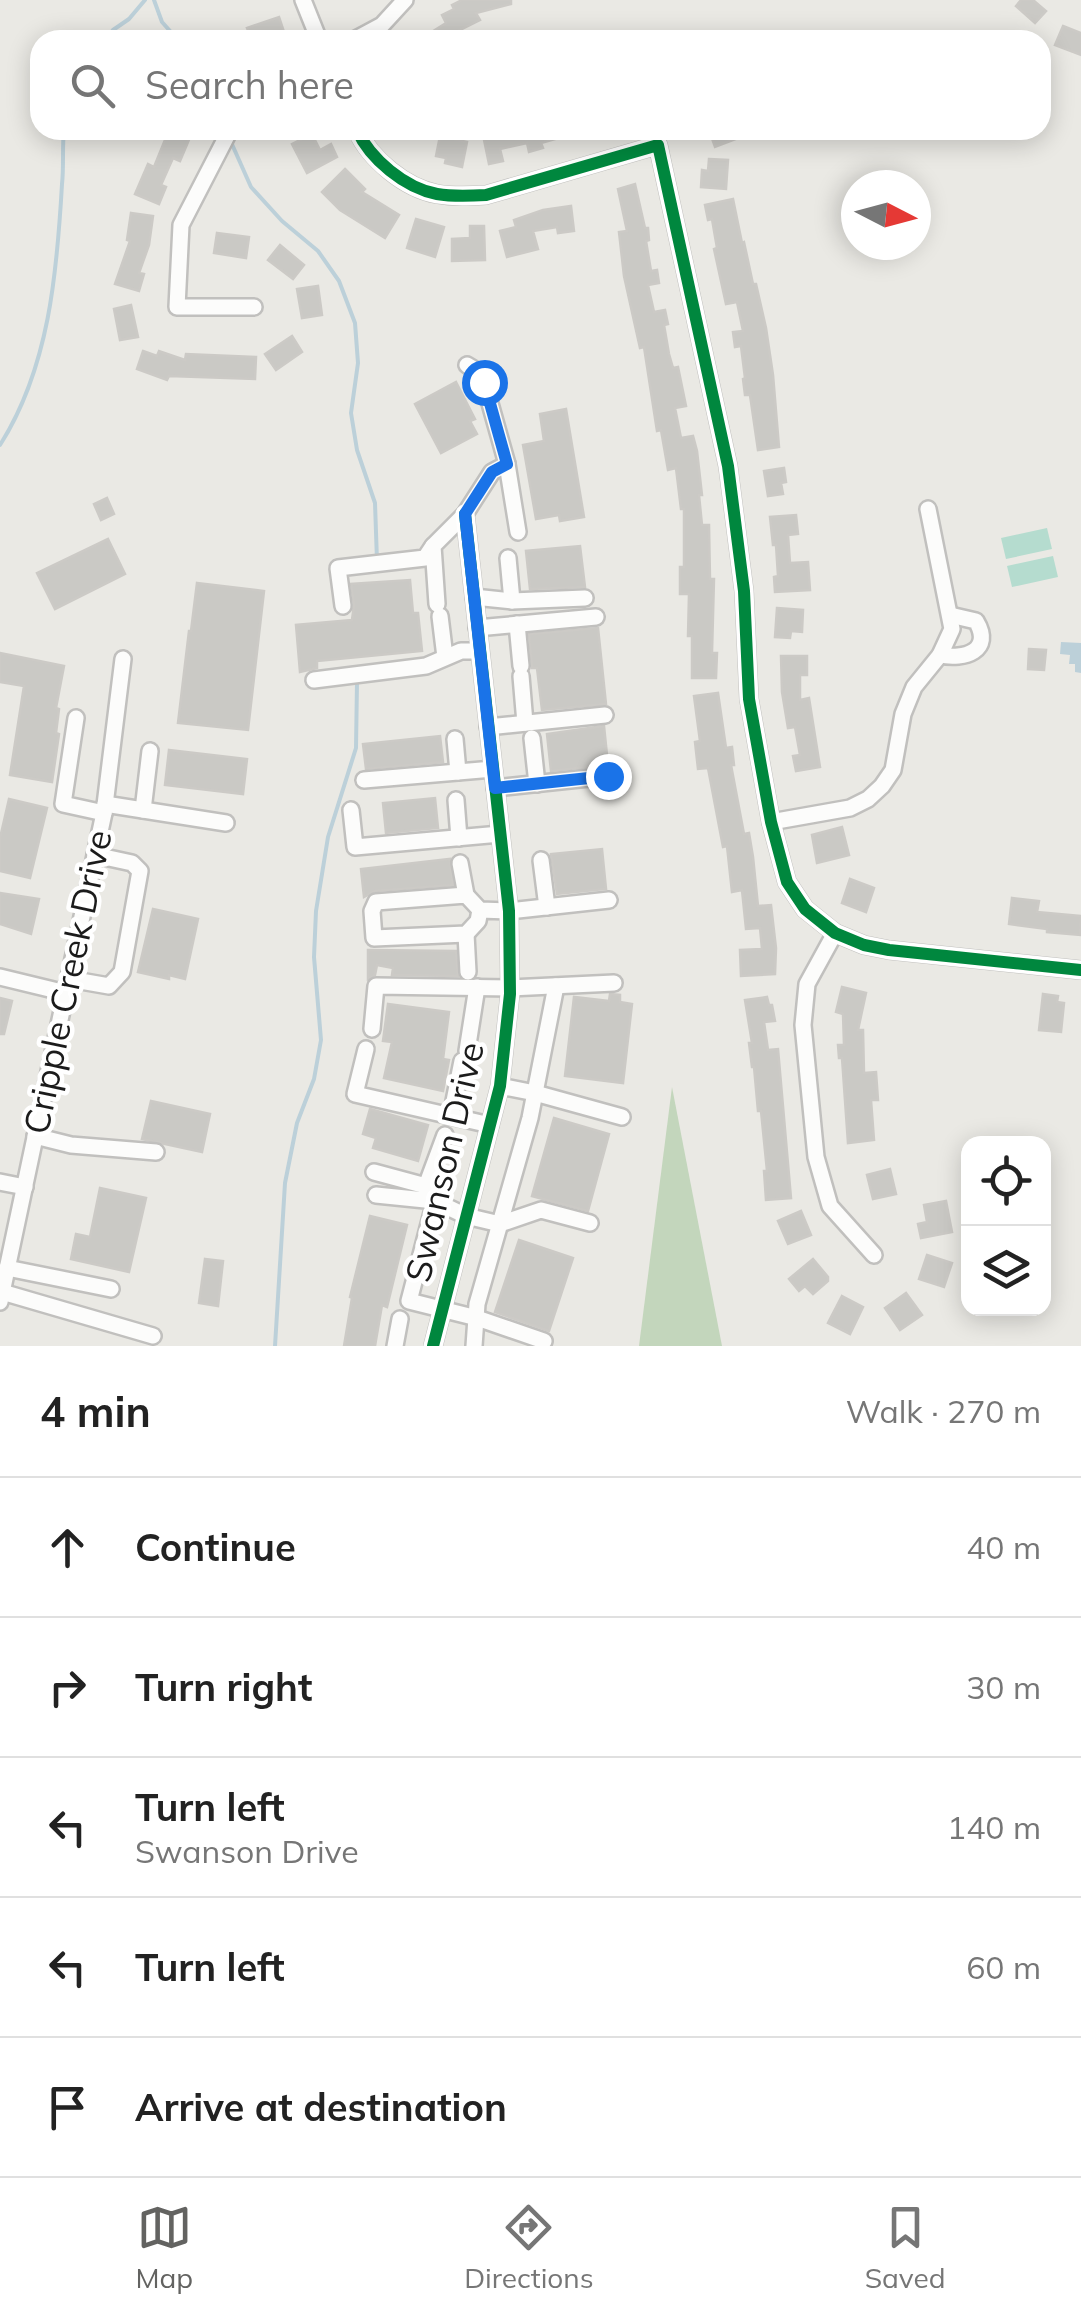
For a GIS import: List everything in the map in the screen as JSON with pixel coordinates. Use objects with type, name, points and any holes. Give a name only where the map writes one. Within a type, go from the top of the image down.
[{"type":"street","points":[[303,0],[315,30]]},
{"type":"street","points":[[373,30],[405,0]]},
{"type":"street","points":[[225,140],[182,225],[176,308],[254,307]]},
{"type":"street","points":[[361,140],[384,165],[414,186],[462,196],[486,196],[658,145],[728,466],[744,591],[748,699],[787,882],[805,908],[835,934],[864,945],[1081,970]]},
{"type":"street","points":[[467,365],[484,382],[507,464],[518,532]]},
{"type":"street","points":[[343,606],[338,568],[426,558],[465,514],[492,472],[507,464]]},
{"type":"street","points":[[772,822],[850,808],[882,786],[893,770],[903,714],[914,687],[940,654],[952,629],[928,509]]},
{"type":"street","name":"Swanson Drive","points":[[433,1346],[500,1086],[510,988],[508,911],[465,514]]},
{"type":"street","points":[[433,546],[444,657]]},
{"type":"street","points":[[508,558],[512,601]]},
{"type":"street","points":[[474,596],[512,601],[585,598]]},
{"type":"street","points":[[940,654],[966,656],[978,646],[981,637],[976,621],[950,615]]},
{"type":"street","points":[[477,628],[596,617]]},
{"type":"street","points":[[516,624],[537,784]]},
{"type":"street","points":[[314,680],[426,666],[461,651],[480,651]]},
{"type":"street","name":"Cripple Creek Drive","points":[[1,1297],[105,808],[123,660]]},
{"type":"street","points":[[488,727],[529,730],[605,715]]},
{"type":"street","points":[[76,718],[64,804],[143,810],[226,823]]},
{"type":"street","points":[[455,739],[458,772]]},
{"type":"street","points":[[143,810],[150,751]]},
{"type":"street","points":[[364,780],[493,769]]},
{"type":"street","points":[[495,788],[608,776]]},
{"type":"street","points":[[456,800],[459,838]]},
{"type":"street","points":[[351,810],[356,847],[500,834]]},
{"type":"street","points":[[0,976],[67,986],[109,986],[122,972],[140,870],[132,863],[95,855]]},
{"type":"street","points":[[541,860],[547,907]]},
{"type":"street","points":[[460,863],[466,895],[480,910],[508,911],[610,900]]},
{"type":"street","points":[[466,895],[376,902],[372,911],[374,938],[466,934],[478,921],[480,910]]},
{"type":"street","points":[[451,1116],[465,1056],[473,980],[466,934]]},
{"type":"street","points":[[835,934],[807,984],[803,1025],[816,1156],[830,1206],[874,1255]]},
{"type":"street","points":[[372,1029],[376,986],[473,980],[510,988],[614,984]]},
{"type":"street","points":[[474,1346],[477,1304],[530,1118],[556,986]]},
{"type":"street","points":[[366,1049],[356,1094],[490,1125]]},
{"type":"street","points":[[500,1086],[622,1118]]},
{"type":"street","points":[[426,1186],[445,1135]]},
{"type":"street","points":[[36,1136],[71,1144],[156,1152]]},
{"type":"street","points":[[374,1172],[426,1186],[435,1202],[409,1301],[544,1340]]},
{"type":"street","points":[[0,1182],[25,1187]]},
{"type":"street","points":[[376,1195],[435,1202],[466,1216],[500,1224],[541,1210],[590,1223]]},
{"type":"street","points":[[8,1268],[111,1290]]},
{"type":"street","points":[[1,1297],[153,1336]]},
{"type":"street","points":[[395,1346],[400,1319]]},
{"type":"green space","points":[[1047,528],[1052,549],[1006,559],[1001,538]]},
{"type":"green space","points":[[1053,556],[1058,577],[1012,587],[1007,566]]},
{"type":"green space","points":[[672,1087],[722,1346],[639,1346]]},
{"type":"water","points":[[1061,642],[1081,643],[1081,673],[1075,672],[1075,664],[1069,664],[1070,655],[1060,654]]},
{"type":"building","points":[[462,0],[511,0],[511,4],[476,13],[480,20],[460,30],[435,30],[446,23],[442,15],[454,9],[452,5]]},
{"type":"building","points":[[1021,0],[1033,0],[1046,11],[1035,23],[1016,6]]},
{"type":"building","points":[[279,17],[283,30],[248,30]]},
{"type":"building","points":[[1063,26],[1081,33],[1081,55],[1055,45]]},
{"type":"building","points":[[165,140],[189,140],[180,161],[173,158],[161,185],[166,187],[159,204],[135,194],[148,164],[154,167]]},
{"type":"building","points":[[315,140],[320,150],[331,144],[337,157],[307,173],[292,144]]},
{"type":"building","points":[[439,140],[467,142],[462,167],[436,156]]},
{"type":"building","points":[[484,140],[552,140],[541,143],[543,148],[529,152],[527,143],[500,149],[503,161],[489,164]]},
{"type":"building","points":[[713,140],[733,140],[715,147]]},
{"type":"building","points":[[709,159],[728,160],[726,189],[701,187],[702,170],[708,171]]},
{"type":"building","points":[[345,169],[365,189],[362,192],[399,215],[385,238],[340,210],[322,192]]},
{"type":"building","points":[[635,184],[648,228],[651,271],[657,270],[659,283],[648,285],[654,312],[665,310],[669,354],[673,368],[678,367],[686,406],[675,408],[681,438],[693,436],[697,451],[702,525],[709,525],[710,579],[714,579],[712,653],[717,653],[716,678],[692,678],[689,594],[680,594],[684,509],[676,468],[668,470],[661,430],[657,431],[644,347],[640,348],[624,276],[619,232],[627,231],[618,189]]},
{"type":"building","points":[[733,199],[766,328],[773,375],[779,447],[758,450],[750,395],[745,395],[741,346],[735,347],[733,332],[743,331],[737,302],[726,304],[712,219],[708,220],[705,205]]},
{"type":"building","points":[[571,206],[574,231],[558,233],[557,227],[533,231],[538,249],[507,257],[500,231],[516,227],[514,220]]},
{"type":"building","points":[[131,213],[153,216],[149,245],[139,273],[144,274],[139,291],[115,284],[130,241],[127,240]]},
{"type":"building","points":[[416,219],[444,227],[435,257],[407,248]]},
{"type":"building","points":[[470,226],[484,226],[485,260],[452,261],[452,239],[470,238]]},
{"type":"building","points":[[217,233],[249,237],[246,258],[214,253]]},
{"type":"building","points":[[280,245],[304,265],[293,279],[268,260]]},
{"type":"building","points":[[318,286],[322,315],[302,318],[297,289]]},
{"type":"building","points":[[131,305],[138,337],[120,340],[114,309]]},
{"type":"building","points":[[292,336],[302,352],[276,370],[265,354]]},
{"type":"building","points":[[143,351],[157,356],[159,351],[185,360],[186,354],[256,357],[255,379],[169,376],[167,380],[137,369]]},
{"type":"building","points":[[456,382],[475,419],[470,421],[477,434],[441,453],[415,404]]},
{"type":"building","points":[[566,409],[584,517],[560,521],[559,515],[536,519],[523,445],[544,441],[540,414]]},
{"type":"building","points":[[784,468],[783,494],[768,496],[764,471]]},
{"type":"building","points":[[107,498],[114,514],[101,520],[94,504]]},
{"type":"building","points":[[796,515],[798,534],[788,535],[790,563],[808,562],[810,590],[775,592],[776,545],[770,517]]},
{"type":"building","points":[[108,539],[125,574],[55,609],[37,573]]},
{"type":"building","points":[[580,546],[585,587],[530,589],[526,551]]},
{"type":"building","points":[[410,580],[422,651],[317,661],[317,668],[300,672],[296,625],[352,620],[351,584]]},
{"type":"building","points":[[197,583],[264,591],[248,730],[178,723]]},
{"type":"building","points":[[777,608],[803,610],[802,632],[791,631],[790,638],[775,637]]},
{"type":"building","points":[[598,628],[606,704],[542,710],[529,634]]},
{"type":"building","points":[[1029,649],[1046,650],[1044,670],[1028,669]]},
{"type":"building","points":[[0,653],[64,666],[56,708],[59,734],[52,782],[10,775],[24,686],[0,682]]},
{"type":"building","points":[[781,656],[807,656],[807,675],[800,675],[800,700],[809,698],[820,767],[796,771],[793,756],[800,755],[795,727],[788,728]]},
{"type":"building","points":[[718,693],[726,748],[732,747],[731,765],[744,834],[749,833],[758,906],[771,905],[775,974],[741,976],[740,950],[762,949],[760,928],[746,929],[742,890],[732,892],[727,846],[723,847],[708,768],[698,769],[695,742],[700,741],[694,696]]},
{"type":"building","points":[[604,726],[608,765],[551,771],[547,734]]},
{"type":"building","points":[[440,736],[443,762],[366,769],[363,744]]},
{"type":"building","points":[[169,750],[247,759],[243,794],[165,785]]},
{"type":"building","points":[[435,798],[438,828],[386,833],[383,803]]},
{"type":"building","points":[[9,799],[47,808],[30,878],[0,871],[0,838]]},
{"type":"building","points":[[842,827],[849,855],[817,863],[812,835]]},
{"type":"building","points":[[602,849],[606,889],[557,894],[551,854]]},
{"type":"building","points":[[450,859],[453,885],[375,891],[364,897],[361,869]]},
{"type":"building","points":[[850,879],[874,888],[866,912],[842,903]]},
{"type":"building","points":[[0,893],[39,899],[31,934],[0,924]]},
{"type":"building","points":[[1012,898],[1039,901],[1037,912],[1081,916],[1080,935],[1009,924]]},
{"type":"building","points":[[153,909],[198,919],[185,979],[138,972]]},
{"type":"building","points":[[368,950],[456,951],[458,976],[392,975],[393,968],[377,965],[375,975],[368,979]]},
{"type":"building","points":[[842,987],[866,993],[858,1030],[863,1030],[864,1073],[876,1072],[878,1100],[871,1100],[874,1140],[848,1143],[838,1045],[844,1045],[843,1014],[836,1012]]},
{"type":"building","points":[[610,994],[620,995],[620,1002],[632,1004],[623,1083],[565,1076],[574,997],[609,1001]]},
{"type":"building","points":[[1043,994],[1058,996],[1057,1002],[1064,1003],[1061,1032],[1039,1030]]},
{"type":"building","points":[[767,997],[775,1021],[764,1022],[768,1050],[778,1049],[791,1198],[766,1200],[761,1111],[745,1000]]},
{"type":"building","points":[[0,998],[12,1001],[4,1034],[0,1034]]},
{"type":"building","points":[[388,1004],[449,1012],[443,1059],[449,1060],[443,1091],[384,1078],[392,1042],[383,1041]]},
{"type":"building","points":[[151,1101],[210,1114],[202,1152],[142,1139]]},
{"type":"building","points":[[370,1109],[428,1125],[418,1161],[373,1148],[376,1138],[363,1134]]},
{"type":"building","points":[[554,1118],[609,1134],[588,1211],[532,1196]]},
{"type":"building","points":[[890,1169],[896,1194],[873,1199],[867,1175]]},
{"type":"building","points":[[100,1188],[146,1198],[129,1272],[71,1259],[76,1234],[90,1237]]},
{"type":"building","points":[[946,1201],[952,1232],[921,1238],[918,1224],[927,1222],[924,1205]]},
{"type":"building","points":[[801,1211],[811,1235],[788,1244],[778,1221]]},
{"type":"building","points":[[370,1216],[407,1225],[387,1307],[382,1305],[375,1346],[344,1346],[350,1297]]},
{"type":"building","points":[[519,1240],[573,1258],[549,1331],[495,1312]]},
{"type":"building","points":[[927,1255],[952,1263],[944,1287],[919,1279]]},
{"type":"building","points":[[205,1259],[223,1261],[218,1306],[199,1303]]},
{"type":"building","points":[[813,1259],[828,1281],[813,1294],[805,1286],[799,1291],[789,1279]]},
{"type":"building","points":[[906,1293],[922,1315],[900,1330],[885,1308]]},
{"type":"building","points":[[842,1296],[863,1307],[850,1334],[828,1323]]},
{"type":"waterway","points":[[113,30],[145,0]]},
{"type":"waterway","points":[[154,0],[169,30]]},
{"type":"waterway","points":[[0,445],[30,384],[48,319],[57,252],[64,140]]},
{"type":"waterway","points":[[231,142],[251,187],[282,221],[318,251],[339,281],[355,323],[358,363],[351,413],[357,450],[375,503],[377,561]]},
{"type":"waterway","points":[[275,1346],[285,1183],[297,1123],[314,1079],[321,1040],[314,957],[316,911],[328,837],[356,748],[357,682]]},
{"type":"cycle path","points":[[362,140],[401,179],[425,191],[456,196],[486,195],[658,145],[728,466],[744,591],[749,699],[771,822],[787,882],[805,909],[835,933],[864,945],[1081,970]]},
{"type":"cycle path","points":[[433,1346],[500,1086],[510,994],[509,911],[465,514]]},
{"type":"route","points":[[484,382],[507,464],[492,472],[465,514],[495,788],[608,776]]}]
